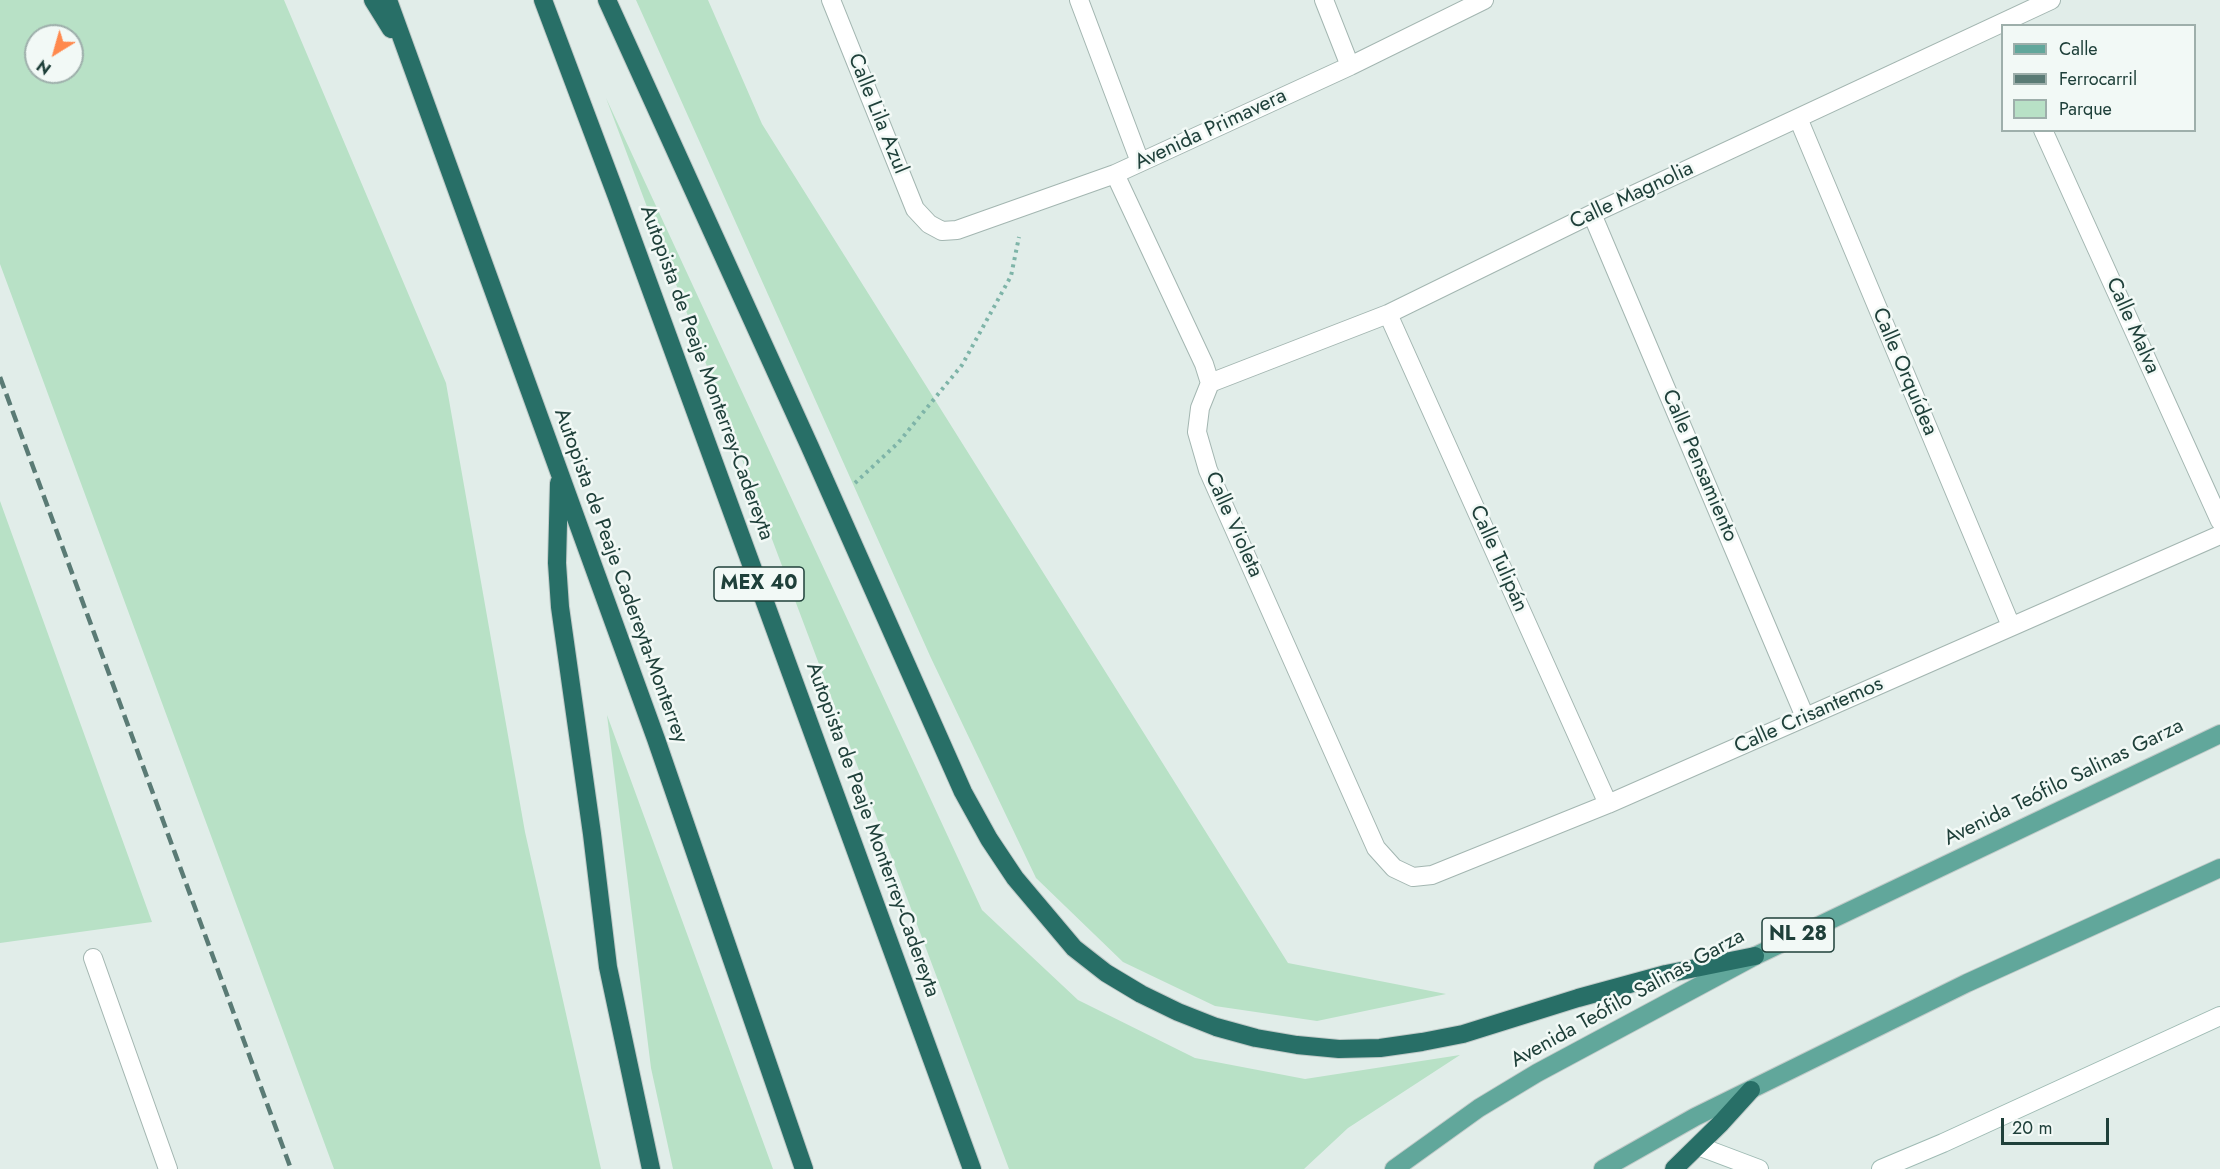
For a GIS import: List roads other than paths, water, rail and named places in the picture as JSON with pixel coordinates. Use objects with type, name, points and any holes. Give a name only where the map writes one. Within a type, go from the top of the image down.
[{"type":"highway","points":[[373,0],[410,58]]},
{"type":"highway","name":"Autopista de Peaje Cadereyta-Monterrey","points":[[388,0],[656,739],[804,1169]]},
{"type":"highway","name":"Autopista de Peaje Monterrey-Cadereyta","points":[[543,0],[622,208],[972,1169]]},
{"type":"highway","points":[[607,0],[963,792],[989,839],[1015,878],[1074,948],[1106,973],[1178,1012],[1216,1027],[1256,1038],[1339,1049],[1380,1048],[1463,1034],[1578,998],[1666,974],[1755,956]]},
{"type":"highway","points":[[559,475],[557,552],[560,607],[608,967],[651,1169]]},
{"type":"highway","points":[[1674,1169],[1751,1090]]},
{"type":"main road","name":"Avenida Teófilo Salinas Garza","points":[[1394,1169],[1479,1108],[1537,1073],[1755,956],[2220,734]]},
{"type":"main road","points":[[1603,1169],[1695,1117],[1967,983],[2220,868]]},
{"type":"street","name":"Calle Lila Azul","points":[[831,0],[915,209],[928,224]]},
{"type":"street","points":[[1078,0],[1140,162]]},
{"type":"street","points":[[1324,0],[1350,66]]},
{"type":"street","name":"Avenida Primavera","points":[[928,224],[942,231],[957,230],[1115,174],[1350,66],[1484,0]]},
{"type":"street","name":"Calle Magnolia","points":[[2013,24],[2051,0]]},
{"type":"street","name":"Calle Magnolia","points":[[1210,383],[1388,314],[1592,214],[1798,118],[1999,33]]},
{"type":"street","name":"Calle Orquídea","points":[[1798,118],[2011,626]]},
{"type":"street","name":"Calle Malva","points":[[2044,132],[2220,521]]},
{"type":"street","points":[[1115,174],[1204,364],[1210,383]]},
{"type":"street","name":"Calle Pensamiento","points":[[1592,214],[1805,717]]},
{"type":"street","name":"Calle Tulipán","points":[[1388,314],[1608,804]]},
{"type":"street","name":"Calle Violeta","points":[[1210,383],[1200,408],[1197,432],[1208,470],[1376,848],[1394,868]]},
{"type":"street","name":"Calle Crisantemos","points":[[1394,868],[1413,877],[1432,875],[1608,804],[2220,536]]},
{"type":"street","points":[[93,958],[168,1169]]},
{"type":"street","points":[[1888,1167],[2220,1016]]},
{"type":"street","points":[[1698,1146],[1759,1169]]},
{"type":"railway","points":[[0,377],[291,1169]]}]
